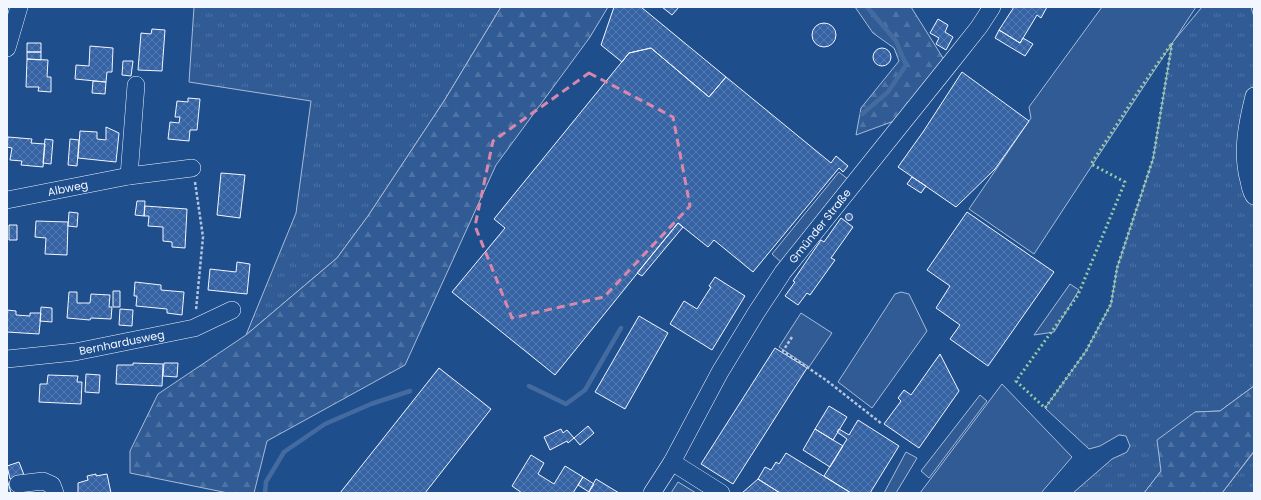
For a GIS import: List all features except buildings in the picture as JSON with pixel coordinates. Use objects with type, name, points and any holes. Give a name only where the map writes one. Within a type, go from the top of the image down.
[{"type":"street","points":[[7,48],[19,7]]},
{"type":"street","name":"Gmünder Straße","points":[[652,493],[672,462],[720,372],[783,272],[953,61],[992,7]]},
{"type":"street","points":[[129,176],[136,85]]},
{"type":"street","points":[[1254,96],[1250,109],[1244,147],[1246,173],[1251,192],[1254,196]]},
{"type":"street","name":"Albweg","points":[[7,200],[129,176],[192,168]]},
{"type":"street","name":"Bernhardusweg","points":[[7,359],[75,352],[194,328],[232,310]]},
{"type":"street","points":[[672,462],[722,493]]},
{"type":"street","points":[[18,484],[43,481],[52,485],[55,493]]},
{"type":"path","points":[[192,168],[203,237],[194,328]]},
{"type":"path","points":[[792,336],[783,351],[826,380],[882,424]]},
{"type":"highlighted area","points":[[589,73],[673,117],[690,206],[604,297],[512,318],[475,226],[493,141]]},
{"type":"green space","points":[[194,7],[501,7],[444,101],[368,216],[337,258],[246,335],[296,213],[311,101],[189,82]]},
{"type":"green space","points":[[501,7],[608,7],[590,37],[496,165],[405,365],[267,441],[254,493],[228,493],[130,473],[130,451],[158,394],[246,335],[337,258],[368,216],[444,101]]},
{"type":"green space","points":[[855,7],[911,7],[948,66],[894,121],[856,135],[861,108],[899,61],[894,48],[873,33]]},
{"type":"green space","points":[[1202,7],[1251,7],[1254,17],[1254,84],[1247,107],[1254,204],[1254,386],[1220,411],[1195,412],[1161,471],[1144,493],[1073,493],[1112,459],[1127,452],[1130,446],[1126,436],[1119,435],[1100,446],[1089,449],[1045,408],[1086,351],[1111,304],[1117,268],[1153,159],[1172,43]]},
{"type":"green space","points":[[1254,386],[1254,451],[1222,493],[1144,493],[1161,471],[1157,440],[1195,412],[1220,411]]},
{"type":"green space","points":[[1254,451],[1254,493],[1222,493],[1253,453]]},
{"type":"shaded area","points":[[1102,7],[1196,7],[1034,254],[969,209],[1031,118],[1029,107]]},
{"type":"shaded area","points":[[839,172],[849,180],[782,263],[772,254]]},
{"type":"shaded area","points":[[1070,284],[1079,290],[1054,332],[1034,335]]},
{"type":"shaded area","points":[[901,292],[909,294],[927,331],[872,408],[838,382],[895,294]]},
{"type":"shaded area","points":[[801,313],[832,333],[809,367],[779,347]]},
{"type":"shaded area","points":[[1002,384],[1072,457],[1041,493],[920,493]]},
{"type":"shaded area","points":[[980,395],[987,401],[929,478],[921,471]]},
{"type":"shaded area","points":[[906,452],[917,458],[896,493],[884,493]]},
{"type":"shaded area","points":[[678,482],[696,493],[671,493]]},
{"type":"waterway","points":[[862,114],[888,92],[906,65],[896,41],[867,7]]},
{"type":"waterway","points":[[529,386],[566,404],[585,390],[621,328]]},
{"type":"waterway","points":[[265,493],[266,482],[284,452],[325,424],[371,404],[410,391]]},
{"type":"hedge","points":[[1172,43],[1153,159],[1117,268],[1111,304],[1086,351],[1045,408],[1016,381],[1078,295],[1125,182],[1091,164],[1172,43]]}]
